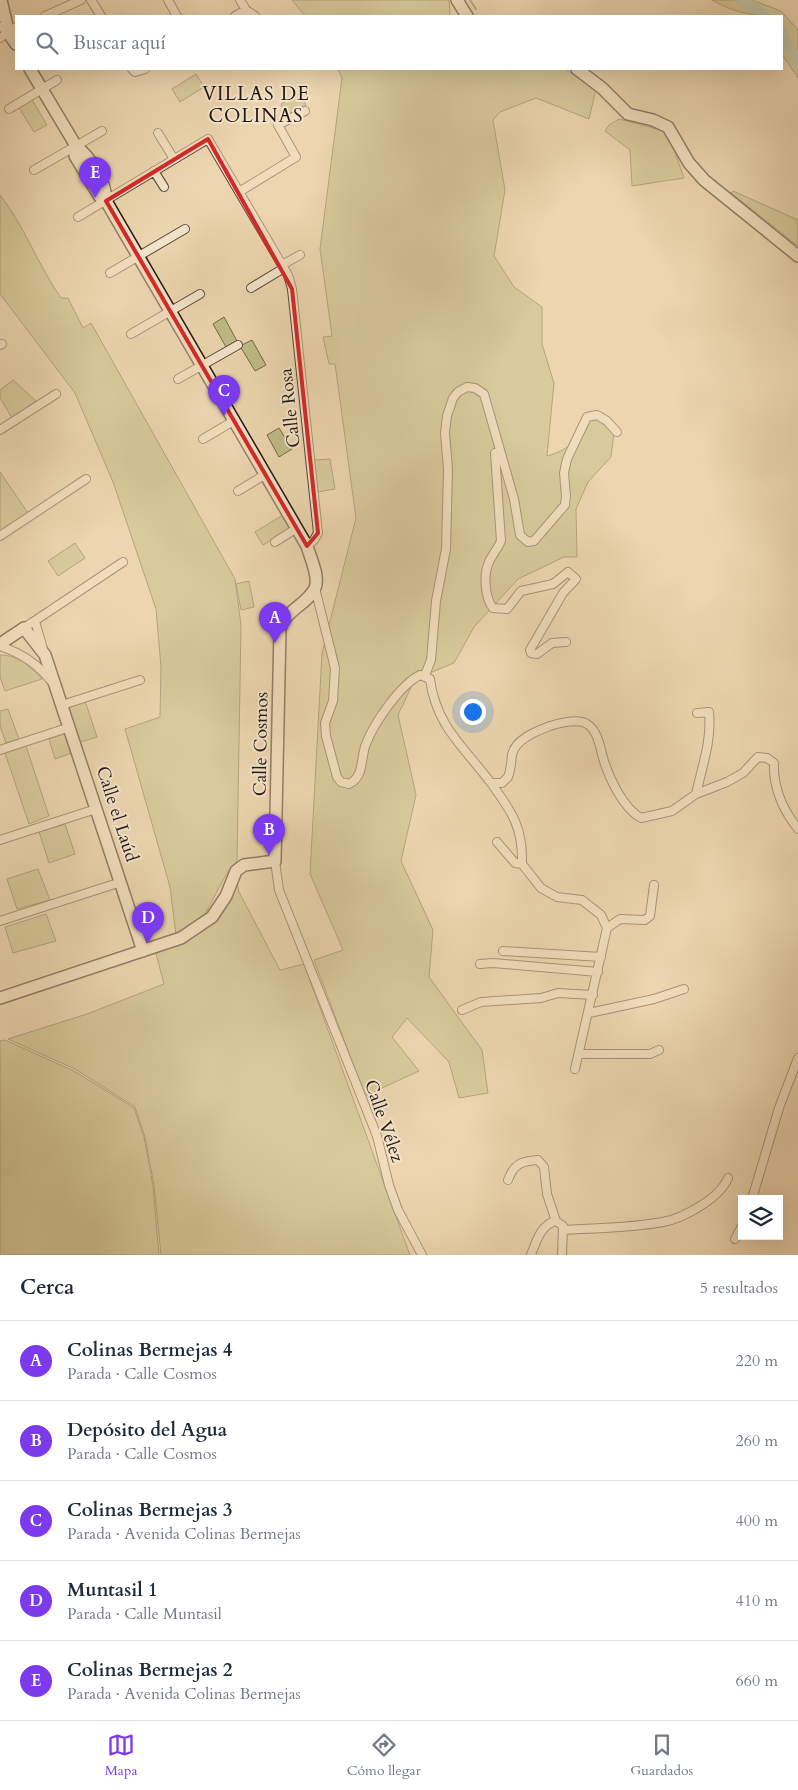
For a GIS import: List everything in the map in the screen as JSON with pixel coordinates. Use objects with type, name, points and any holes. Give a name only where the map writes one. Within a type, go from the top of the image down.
[{"type":"street","points":[[1,0],[8,32]]},
{"type":"street","points":[[47,15],[81,0]]},
{"type":"street","points":[[91,0],[100,15]]},
{"type":"street","points":[[168,0],[177,15]]},
{"type":"street","points":[[240,0],[246,10],[254,15]]},
{"type":"street","points":[[457,0],[466,15]]},
{"type":"street","points":[[237,15],[246,10]]},
{"type":"street","points":[[0,18],[15,42]]},
{"type":"street","points":[[31,70],[76,146],[84,152],[106,188],[106,201],[307,546],[316,579],[315,588],[335,668],[334,694],[325,723],[326,736],[337,777],[341,782],[349,784],[355,780],[361,770],[366,742],[374,729],[413,678],[420,675],[425,676],[430,679],[437,711],[449,731],[513,813],[522,847],[522,864],[541,888],[557,896],[582,900],[601,915],[607,928],[575,1069]]},
{"type":"street","points":[[578,70],[602,88],[628,114],[661,122],[668,126],[689,163],[704,180],[798,256]]},
{"type":"street","points":[[9,108],[57,80]]},
{"type":"street","points":[[239,192],[296,157],[278,125],[305,111]]},
{"type":"street","points":[[34,170],[102,131]]},
{"type":"street","points":[[78,217],[174,159],[158,133]]},
{"type":"street","name":"Calle Rosa","points":[[174,159],[208,139],[283,266],[292,289],[318,533],[307,546]]},
{"type":"street","points":[[154,170],[164,187]]},
{"type":"street","points":[[110,273],[185,229]]},
{"type":"street","points":[[251,288],[300,255]]},
{"type":"street","points":[[131,334],[200,294]]},
{"type":"street","points":[[178,379],[238,345]]},
{"type":"street","points":[[425,676],[430,660],[436,602],[446,549],[448,470],[445,433],[447,416],[453,398],[458,392],[467,387],[475,388],[484,394],[494,436],[514,499],[520,535],[528,542],[534,541],[564,505],[566,496],[564,473],[567,459],[587,417],[597,415],[607,420],[616,432]]},
{"type":"street","points":[[0,430],[56,394]]},
{"type":"street","points":[[203,439],[235,420]]},
{"type":"street","points":[[494,436],[500,498],[501,541],[497,552],[489,561],[486,573],[486,600],[493,608],[507,610],[521,591],[553,584],[568,572],[576,579],[563,593],[530,650],[531,653],[537,654],[552,644],[566,642]]},
{"type":"street","points":[[238,491],[266,474]]},
{"type":"street","points":[[0,536],[86,479]]},
{"type":"street","points":[[275,542],[297,528]]},
{"type":"street","points":[[0,645],[123,562]]},
{"type":"street","name":"Calle Cosmos","points":[[315,588],[285,619],[280,630],[275,861],[279,890],[320,996]]},
{"type":"street","name":"Calle el Laúd","points":[[34,621],[143,951]]},
{"type":"street","name":"Calle el Laúd","points":[[24,628],[45,655]]},
{"type":"street","name":"Calle el Laúd","points":[[0,645],[40,667],[56,688]]},
{"type":"street","points":[[62,705],[140,680]]},
{"type":"street","points":[[696,713],[709,712],[710,723],[708,744],[696,794]]},
{"type":"street","points":[[491,783],[502,783],[508,777],[512,752],[521,741],[534,732],[556,724],[580,721],[587,724],[597,737],[613,781],[633,814],[641,818],[672,811],[696,794],[727,782],[743,773],[758,757],[767,758],[774,763],[775,788],[790,819],[798,830]]},
{"type":"street","points":[[0,750],[70,727]]},
{"type":"street","points":[[0,840],[96,809]]},
{"type":"street","points":[[497,842],[515,863],[522,864]]},
{"type":"street","points":[[0,998],[181,938],[206,922],[218,910],[236,871],[244,865],[275,861]]},
{"type":"street","points":[[0,921],[120,882]]},
{"type":"street","points":[[607,928],[620,919],[644,920],[650,916],[654,885]]},
{"type":"street","points":[[503,951],[601,957]]},
{"type":"street","points":[[480,964],[493,963],[598,972]]},
{"type":"street","points":[[589,1012],[654,1000],[684,989]]},
{"type":"street","points":[[462,1010],[481,1002],[541,998],[558,993],[593,995]]},
{"type":"street","name":"Calle Vélez","points":[[320,996],[377,1136],[388,1185],[398,1210],[422,1255]]},
{"type":"street","points":[[579,1054],[650,1054],[659,1050]]},
{"type":"street","points":[[753,1195],[779,1108],[798,1058]]},
{"type":"street","points":[[508,1180],[513,1168],[523,1161],[538,1160],[544,1167],[547,1194],[556,1221],[563,1226],[562,1255]]},
{"type":"street","points":[[563,1230],[665,1222],[700,1206],[724,1187],[728,1178]]},
{"type":"street","points":[[531,1255],[540,1235],[549,1222],[556,1221]]},
{"type":"street","points":[[735,1239],[738,1233]]},
{"type":"highlighted area","points":[[208,139],[292,289],[318,533],[307,546],[202,366],[106,201]]},
{"type":"shaded area","points":[[292,0],[449,0],[450,15],[304,15]]},
{"type":"shaded area","points":[[712,0],[752,0],[781,11],[798,30],[798,78],[783,56],[783,15],[746,13]]},
{"type":"shaded area","points":[[338,70],[567,70],[596,89],[589,119],[536,98],[500,112],[493,120],[505,190],[494,256],[514,287],[542,307],[542,344],[554,383],[547,456],[562,450],[572,442],[585,417],[604,415],[614,432],[611,457],[588,482],[576,509],[577,557],[564,557],[518,579],[474,627],[454,663],[415,679],[398,715],[416,795],[401,861],[433,930],[429,977],[482,1050],[488,1093],[459,1098],[449,1062],[407,1018],[392,1037],[419,1071],[365,1096],[314,960],[343,950],[310,874],[322,653],[356,518],[335,364],[329,364],[323,337],[332,336],[320,249],[342,78]]},
{"type":"shaded area","points":[[196,74],[204,87],[180,102],[172,89]]},
{"type":"shaded area","points":[[300,93],[306,105],[286,115],[281,104]]},
{"type":"shaded area","points":[[31,98],[47,125],[34,132],[18,106]]},
{"type":"shaded area","points":[[619,119],[668,132],[684,178],[632,186],[630,150],[605,131],[609,125]]},
{"type":"shaded area","points":[[733,191],[798,220],[798,246],[731,193]]},
{"type":"shaded area","points":[[0,195],[17,220],[61,298],[68,298],[83,328],[91,323],[235,579],[241,625],[237,861],[227,873],[205,914],[176,935],[170,887],[125,729],[160,717],[161,667],[156,609],[113,482],[75,393],[0,294]]},
{"type":"shaded area","points":[[224,317],[237,341],[226,347],[213,324]]},
{"type":"shaded area","points":[[252,340],[266,365],[255,371],[240,346]]},
{"type":"shaded area","points":[[13,380],[36,401],[12,418],[0,398],[0,390]]},
{"type":"shaded area","points":[[279,428],[292,449],[279,457],[267,435]]},
{"type":"shaded area","points":[[330,459],[335,489],[318,492],[314,460]]},
{"type":"shaded area","points":[[0,472],[28,513],[0,531]]},
{"type":"shaded area","points":[[283,515],[290,527],[289,530],[263,545],[255,532]]},
{"type":"shaded area","points":[[75,543],[85,558],[58,576],[48,561]]},
{"type":"shaded area","points":[[249,581],[254,607],[241,610],[236,584]]},
{"type":"shaded area","points":[[0,655],[18,659],[42,679],[5,691],[0,677]]},
{"type":"shaded area","points":[[85,701],[97,737],[78,743],[66,707]]},
{"type":"shaded area","points":[[8,709],[19,739],[6,743],[0,726],[0,711]]},
{"type":"shaded area","points":[[66,733],[72,753],[55,759],[49,739]]},
{"type":"shaded area","points":[[26,746],[49,816],[29,824],[5,753]]},
{"type":"shaded area","points":[[65,824],[75,854],[49,863],[39,832]]},
{"type":"shaded area","points":[[38,869],[50,900],[17,909],[7,879]]},
{"type":"shaded area","points":[[236,879],[239,892],[280,970],[304,964],[410,1255],[161,1255],[154,1185],[145,1137],[135,1107],[75,1069],[8,1039],[87,1014],[164,984],[155,950],[215,917]]},
{"type":"shaded area","points":[[46,914],[56,941],[13,953],[5,927]]},
{"type":"shaded area","points":[[5,1040],[74,1071],[134,1108],[144,1137],[153,1186],[159,1255],[0,1255],[0,1041]]},
{"type":"waterway","points":[[470,0],[476,9]]},
{"type":"waterway","points":[[740,0],[764,15]]},
{"type":"waterway","points":[[783,35],[798,63]]},
{"type":"place","name":"Colinas Bermejas 2","points":[[95,198]]},
{"type":"place","name":"Colinas Bermejas 3","points":[[224,416]]},
{"type":"place","name":"Colinas Bermejas 4","points":[[275,643]]},
{"type":"place","name":"Depósito del Agua","points":[[269,855]]},
{"type":"place","name":"Muntasil 1","points":[[148,943]]},
{"type":"district","name":"VILLAS DE COLINAS","points":[[256,105]]}]
